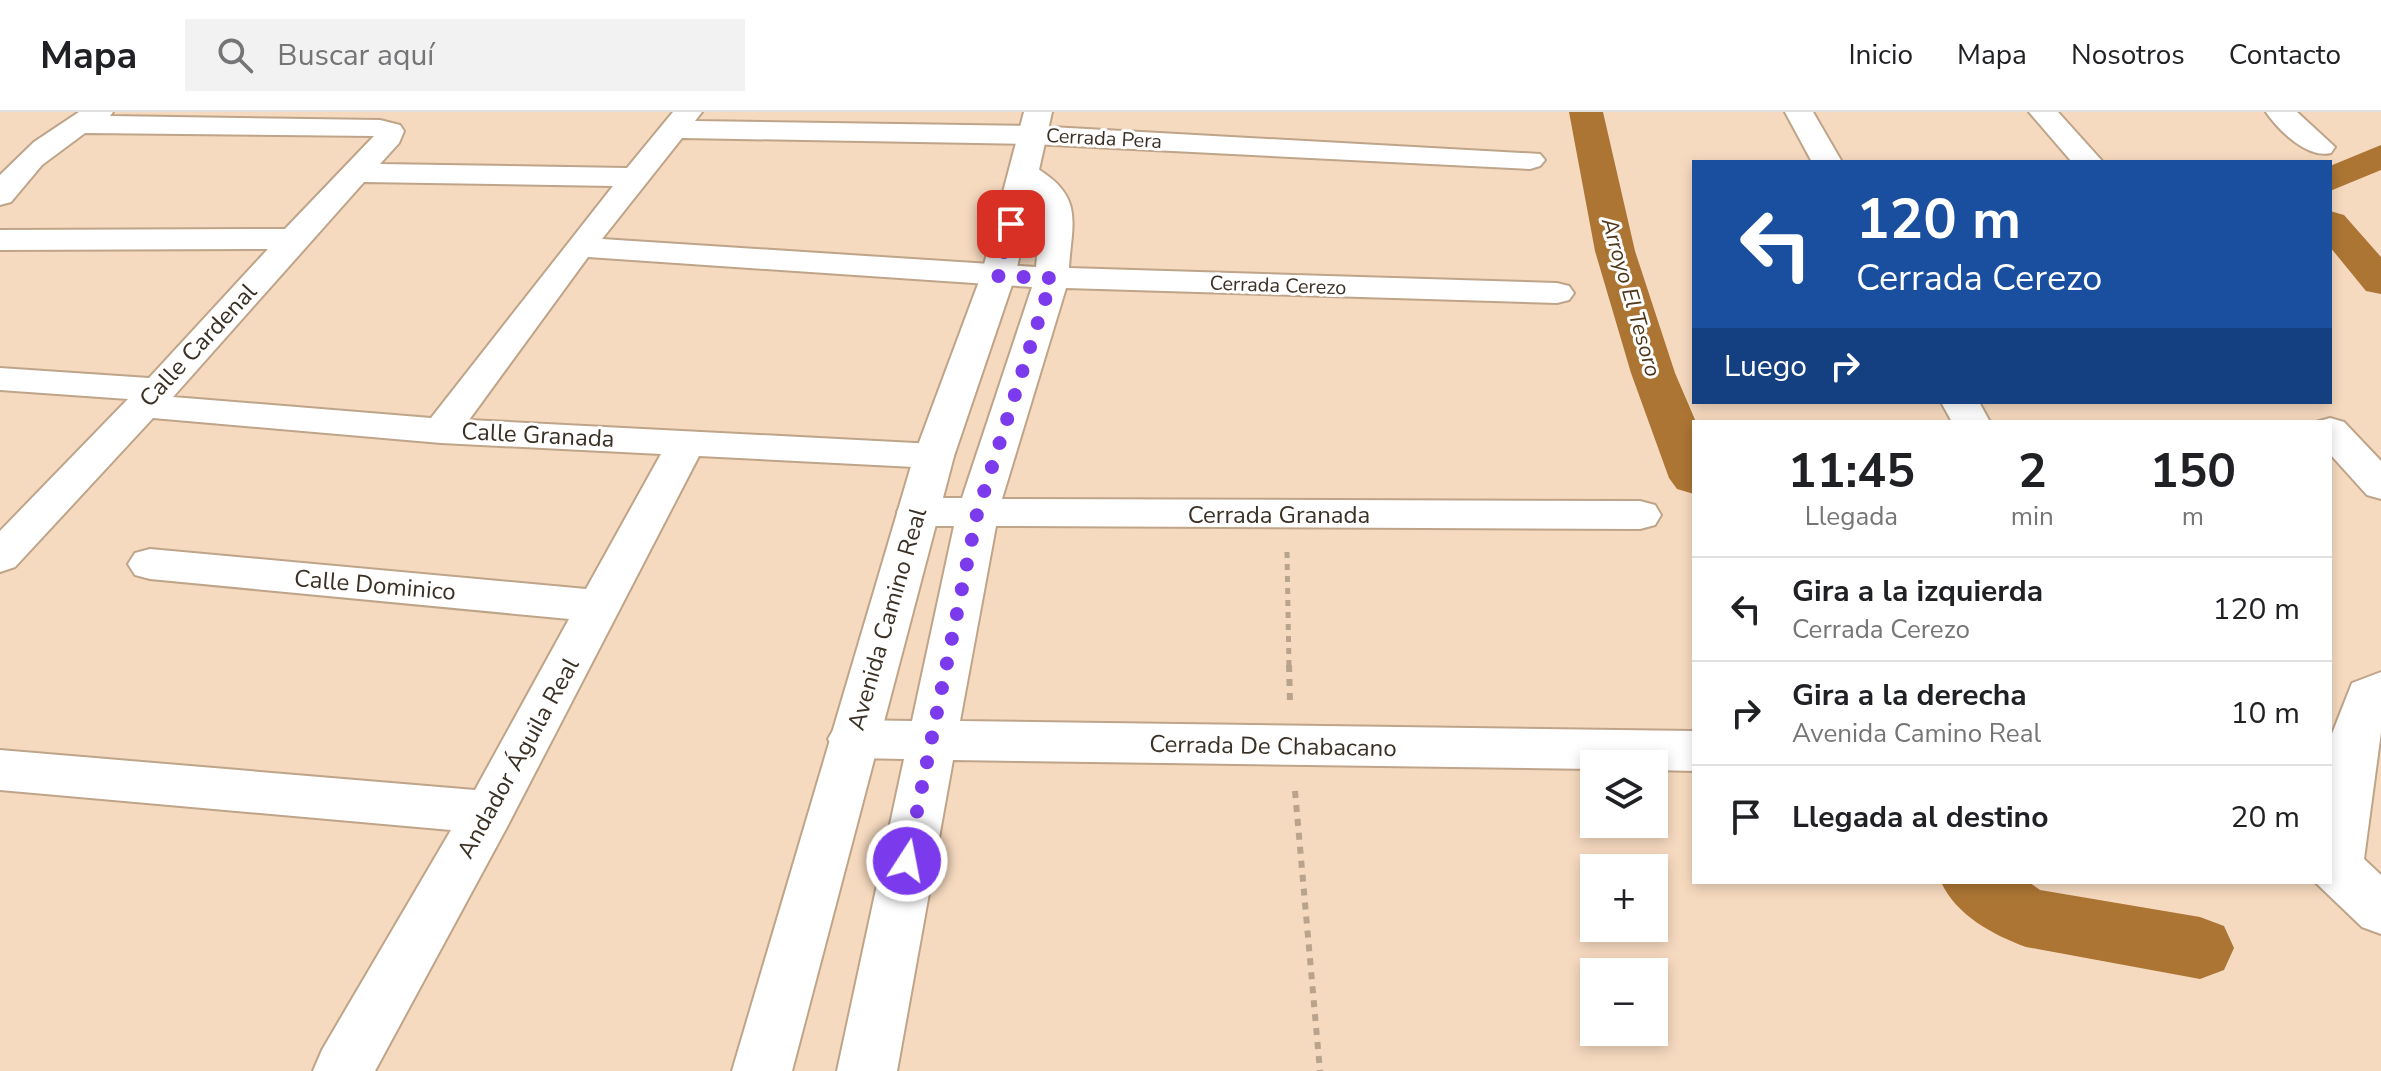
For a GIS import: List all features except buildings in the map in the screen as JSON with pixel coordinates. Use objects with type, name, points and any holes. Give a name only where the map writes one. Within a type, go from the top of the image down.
[{"type":"street","points":[[1799,112],[1826,160]]},
{"type":"street","points":[[2043,112],[2086,160]]},
{"type":"street","points":[[2280,112],[2321,147]]},
{"type":"street","points":[[0,196],[10,180],[29,161],[88,118]]},
{"type":"street","name":"Calle Cardenal","points":[[0,557],[358,173],[389,137],[390,131],[380,128],[88,118]]},
{"type":"street","points":[[441,431],[579,247],[683,120]]},
{"type":"street","name":"Cerrada Pera","points":[[683,120],[1032,139],[1530,160]]},
{"type":"street","points":[[867,1071],[977,514],[1052,278],[1057,205],[1032,139]]},
{"type":"street","name":"Avenida Camino Real","points":[[762,1071],[934,456],[998,276],[1032,139]]},
{"type":"street","points":[[358,173],[636,177]]},
{"type":"street","points":[[0,240],[294,239]]},
{"type":"street","name":"Cerrada Cerezo","points":[[579,247],[998,276],[1557,293]]},
{"type":"street","name":"Calle Granada","points":[[0,379],[441,431],[934,456]]},
{"type":"street","points":[[2307,404],[2321,420]]},
{"type":"street","points":[[2332,432],[2381,486]]},
{"type":"street","name":"Andador Águila Real","points":[[343,1071],[489,812],[687,442]]},
{"type":"street","name":"Cerrada Granada","points":[[918,512],[1640,515]]},
{"type":"street","name":"Calle Dominico","points":[[150,564],[600,606]]},
{"type":"street","points":[[2381,690],[2369,696],[2353,743],[2333,864],[2381,910]]},
{"type":"street","name":"Cerrada De Chabacano","points":[[853,739],[1692,751]]},
{"type":"street","points":[[0,770],[489,812]]},
{"type":"waterway","name":"Arroyo El Tesoro","points":[[1586,112],[1615,251],[1653,373],[1692,473]]},
{"type":"waterway","points":[[2332,179],[2381,156]]},
{"type":"waterway","points":[[2332,225],[2381,282]]},
{"type":"waterway","name":"Arroyo El Tesoro","points":[[1977,884],[2026,917],[2200,948]]},
{"type":"route","points":[[907,861],[977,514],[1052,278],[998,276],[1011,224]]}]
